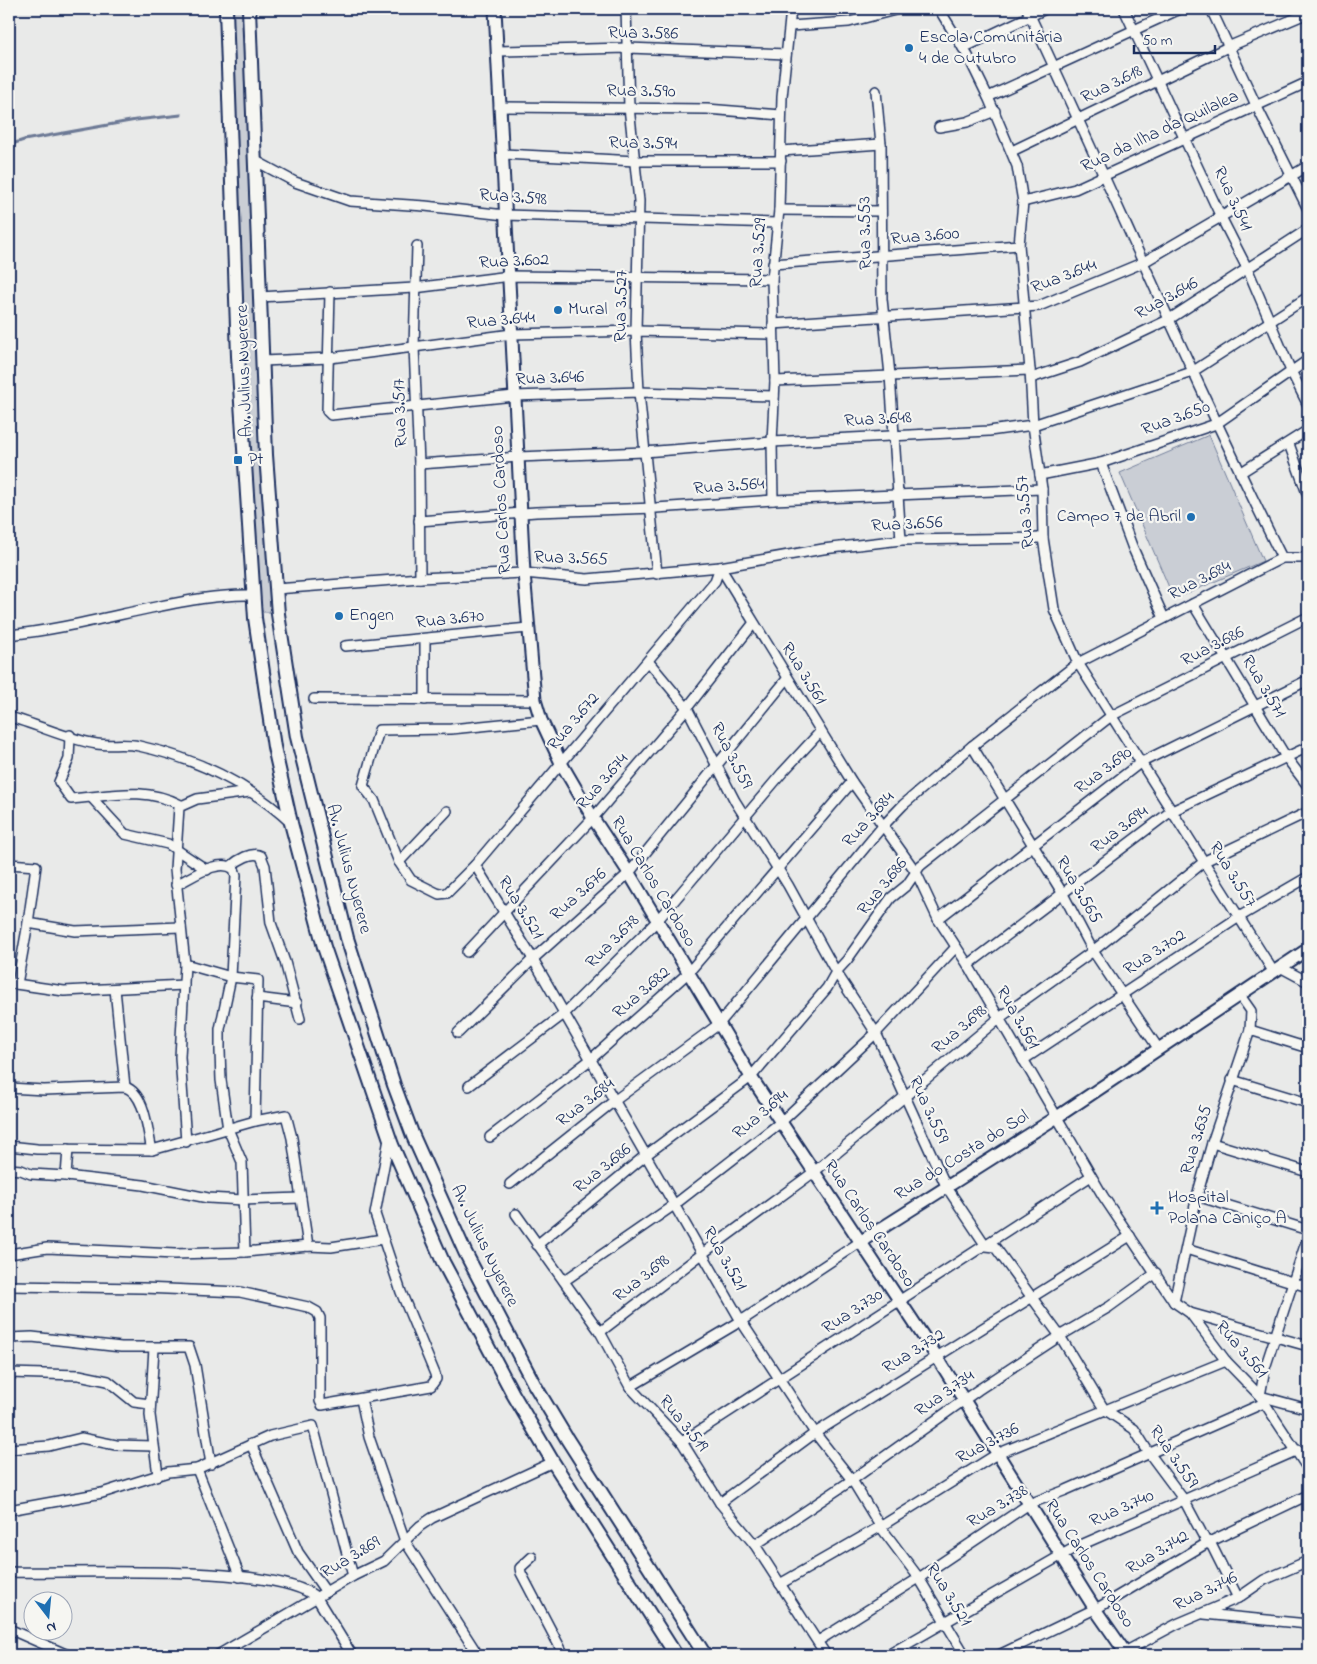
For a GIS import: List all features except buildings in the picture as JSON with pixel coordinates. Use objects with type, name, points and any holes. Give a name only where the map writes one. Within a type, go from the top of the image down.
[{"type":"main road","name":"Av. Julius Nyerere","points":[[226,9],[234,282],[243,459],[253,595],[274,747],[290,823],[324,947],[390,1136],[443,1262],[513,1394],[553,1462],[676,1655]]},
{"type":"main road","name":"Av. Julius Nyerere","points":[[249,9],[266,455],[278,614],[292,713],[315,814],[347,938],[394,1085],[413,1136],[465,1252],[534,1384],[705,1655]]},
{"type":"main road","points":[[255,618],[278,614]]},
{"type":"street","name":"Rua Carlos Cardoso","points":[[495,9],[499,51],[499,107],[504,154],[505,215],[510,276],[514,396],[524,574],[535,700],[541,720],[561,763],[593,818],[629,873],[751,1077],[937,1357],[1125,1654]]},
{"type":"street","name":"Rua 3.527","points":[[626,9],[629,107],[636,161],[639,220],[636,331],[639,392],[644,452],[652,508],[657,574]]},
{"type":"street","name":"Rua 3.529","points":[[773,500],[772,442],[775,381],[772,279],[778,210],[786,54],[791,9]]},
{"type":"street","points":[[790,26],[849,22],[865,13],[899,9]]},
{"type":"street","name":"Rua 3.557","points":[[939,9],[963,48],[995,111],[1012,151],[1024,202],[1019,245],[1031,374],[1033,425],[1042,489],[1043,538],[1054,609],[1078,663],[1170,812],[1205,861],[1239,917],[1277,969]]},
{"type":"street","points":[[963,48],[1029,12],[1045,9]]},
{"type":"street","name":"Rua 3.541","points":[[1124,9],[1186,138],[1221,217],[1248,270],[1291,371],[1308,405]]},
{"type":"street","points":[[988,97],[1180,9]]},
{"type":"street","points":[[1211,9],[1308,209]]},
{"type":"street","points":[[1029,12],[1216,424],[1282,558]]},
{"type":"street","name":"Rua 3.618","points":[[1012,151],[1228,47],[1308,13]]},
{"type":"street","name":"Rua 3.586","points":[[499,51],[628,48],[786,54]]},
{"type":"street","name":"Rua da Ilha da Quilalea","points":[[1024,202],[1075,189],[1308,82]]},
{"type":"street","name":"Rua 3.553","points":[[876,91],[881,144],[883,317],[890,375],[901,540]]},
{"type":"street","name":"Rua 3.590","points":[[499,107],[707,109],[782,115]]},
{"type":"street","points":[[939,127],[967,122],[995,111]]},
{"type":"street","points":[[781,151],[881,144]]},
{"type":"street","name":"Rua 3.594","points":[[504,154],[636,161],[781,161]]},
{"type":"street","name":"Rua 3.598","points":[[256,161],[295,182],[350,201],[425,206],[505,215],[777,223]]},
{"type":"street","name":"Rua 3.644","points":[[263,360],[330,358],[512,334],[773,329],[883,317],[1039,306],[1142,263],[1308,166]]},
{"type":"street","points":[[778,210],[881,211]]},
{"type":"street","name":"Rua 3.646","points":[[775,381],[890,375],[1031,374],[1080,362],[1168,320],[1248,270],[1308,229]]},
{"type":"street","name":"Rua 3.600","points":[[773,264],[1019,245]]},
{"type":"street","name":"Rua 3.517","points":[[417,246],[414,288],[414,347],[419,464],[420,578]]},
{"type":"street","name":"Rua 3.602","points":[[260,297],[414,288],[510,276],[575,276],[638,279],[772,279]]},
{"type":"street","points":[[330,292],[330,358]]},
{"type":"street","name":"Rua 3.648","points":[[419,464],[518,457],[644,452],[772,442],[989,431],[1033,425],[1192,372],[1308,297]]},
{"type":"street","name":"Rua 3.646","points":[[330,358],[328,413],[331,415],[514,396],[639,392],[774,396]]},
{"type":"street","name":"Rua 3.650","points":[[1040,475],[1101,462],[1216,424],[1308,360]]},
{"type":"street","points":[[1240,473],[1289,444],[1308,430]]},
{"type":"street","points":[[1289,444],[1308,496]]},
{"type":"street","points":[[1101,462],[1132,546],[1164,618]]},
{"type":"street","name":"Rua 3.564","points":[[419,521],[521,513],[652,508],[773,500],[1042,489]]},
{"type":"street","name":"Rua 3.656","points":[[774,556],[901,540],[1043,538]]},
{"type":"street","name":"Rua 3.565","points":[[276,589],[420,578],[524,574],[587,579],[720,567],[774,556]]},
{"type":"street","name":"Rua 3.684","points":[[510,1184],[614,1100],[719,1024],[882,827],[903,805],[972,746],[1078,663],[1282,558],[1308,558]]},
{"type":"street","name":"Rua 3.561","points":[[720,567],[753,624],[852,782],[882,827],[916,872],[938,919],[968,965],[998,1019],[1130,1236],[1174,1302],[1190,1313],[1226,1361],[1262,1400],[1298,1450],[1308,1468]]},
{"type":"street","name":"Rua 3.672","points":[[399,862],[410,880],[438,894],[447,893],[475,865],[715,581],[720,567]]},
{"type":"street","points":[[9,635],[37,632],[183,602],[233,594],[253,595]]},
{"type":"street","name":"Rua 3.571","points":[[1192,604],[1227,658],[1286,757],[1308,786]]},
{"type":"street","name":"Rua 3.686","points":[[537,1244],[646,1155],[751,1077],[827,988],[836,972],[847,960],[891,898],[907,885],[916,872],[1005,797],[1111,716],[1308,617]]},
{"type":"street","name":"Rua 3.674","points":[[467,952],[593,818],[687,708],[753,624]]},
{"type":"street","name":"Rua 3.670","points":[[346,646],[528,628]]},
{"type":"street","points":[[425,639],[426,700]]},
{"type":"street","name":"Rua 3.559","points":[[648,661],[687,708],[744,817],[778,868],[836,972],[876,1033],[904,1098],[946,1186],[986,1246],[996,1247],[1032,1296],[1060,1336],[1104,1409],[1134,1429],[1148,1453],[1184,1500],[1207,1542],[1215,1550],[1238,1598]]},
{"type":"street","name":"Rua 3.676","points":[[458,1033],[532,959],[629,873],[787,679]]},
{"type":"street","name":"Rua 3.690","points":[[938,919],[1140,763],[1255,704],[1308,680]]},
{"type":"street","points":[[314,698],[535,700]]},
{"type":"street","points":[[9,716],[96,744],[137,746],[183,758],[239,784],[274,808],[290,823]]},
{"type":"street","points":[[447,811],[399,862],[374,800],[364,786],[379,730],[451,729],[541,720]]},
{"type":"street","name":"Rua 3.678","points":[[469,1086],[564,1014],[657,921],[744,817],[820,732]]},
{"type":"street","points":[[70,735],[69,759],[59,782],[71,799],[138,792],[166,798],[181,805],[197,799],[250,792]]},
{"type":"street","name":"Rua 3.565","points":[[972,746],[1063,894],[1093,951],[1158,1048]]},
{"type":"street","name":"Rua 3.694","points":[[968,965],[1170,812],[1308,747]]},
{"type":"street","name":"Rua 3.682","points":[[490,1138],[590,1060],[688,974],[852,782]]},
{"type":"street","points":[[91,797],[125,834],[134,838],[165,842],[207,870]]},
{"type":"street","points":[[181,805],[179,807],[176,850],[176,885],[185,964],[180,1057],[186,1142]]},
{"type":"street","name":"Rua 3.698","points":[[600,1332],[814,1172],[998,1019],[1093,951],[1205,861],[1308,812]]},
{"type":"street","points":[[176,885],[207,870],[223,865],[230,866],[239,860],[254,855],[261,856],[265,866],[271,923],[285,962],[300,1019]]},
{"type":"street","points":[[9,864],[36,866],[28,923],[13,983],[64,991],[184,985]]},
{"type":"street","name":"Rua 3.521","points":[[475,865],[532,959],[741,1320],[815,1433],[852,1480],[880,1526],[919,1578],[965,1655]]},
{"type":"street","points":[[230,866],[236,876],[231,977],[220,1028],[221,1080],[228,1129],[242,1162],[245,1252]]},
{"type":"street","name":"Rua 3.702","points":[[1023,1060],[1239,917],[1308,877]]},
{"type":"street","points":[[28,923],[75,931],[181,927]]},
{"type":"street","name":"Rua 3.694","points":[[564,1282],[674,1205],[781,1122],[876,1033],[956,947]]},
{"type":"street","name":"Rua do Costa do Sol","points":[[630,1387],[741,1320],[946,1186],[1057,1117],[1308,949]]},
{"type":"street","points":[[185,964],[231,977],[256,979],[258,998],[255,1121]]},
{"type":"street","points":[[1277,969],[1308,982]]},
{"type":"street","points":[[115,989],[121,1057],[126,1087]]},
{"type":"street","name":"Rua 3.635","points":[[1174,1302],[1197,1196],[1232,1080],[1250,1030],[1251,1011],[1239,994]]},
{"type":"street","points":[[258,998],[297,1004]]},
{"type":"street","points":[[1250,1030],[1308,1048]]},
{"type":"street","points":[[1232,1080],[1308,1103]]},
{"type":"street","points":[[9,1088],[44,1090],[126,1087],[135,1091],[140,1100],[152,1150]]},
{"type":"street","points":[[9,1146],[152,1150],[186,1142],[255,1121],[284,1115],[288,1118],[308,1246]]},
{"type":"street","points":[[9,1286],[240,1292],[308,1307],[317,1312],[320,1318],[321,1403],[326,1406],[431,1386],[436,1379],[375,1214],[390,1136]]},
{"type":"street","points":[[1212,1143],[1308,1172]]},
{"type":"street","points":[[66,1176],[68,1149]]},
{"type":"street","points":[[9,1169],[21,1170],[31,1174],[143,1185],[208,1198],[243,1200],[301,1198]]},
{"type":"street","name":"Rua 3.730","points":[[682,1442],[1092,1176]]},
{"type":"street","points":[[1197,1196],[1308,1230]]},
{"type":"street","name":"Rua 3.519","points":[[516,1214],[600,1332],[630,1387],[682,1442],[720,1504],[755,1545],[826,1655]]},
{"type":"street","name":"Rua 3.732","points":[[720,1504],[815,1433],[1130,1236]]},
{"type":"street","points":[[1308,1236],[1265,1368],[1262,1400],[1308,1409]]},
{"type":"street","points":[[9,1254],[47,1248],[175,1254],[245,1252],[308,1246],[331,1247],[383,1239]]},
{"type":"street","points":[[1186,1249],[1308,1287]]},
{"type":"street","name":"Rua 3.734","points":[[755,1545],[852,1480],[963,1400],[1060,1336],[1109,1307],[1156,1273]]},
{"type":"street","points":[[1190,1313],[1308,1346]]},
{"type":"street","points":[[9,1338],[32,1337],[121,1347],[186,1347],[190,1349],[195,1366],[211,1464]]},
{"type":"street","points":[[154,1348],[150,1404],[153,1446],[158,1475]]},
{"type":"street","name":"Rua 3.736","points":[[780,1584],[880,1526],[997,1454],[1226,1361]]},
{"type":"street","points":[[9,1372],[79,1375],[108,1380],[134,1402],[150,1404]]},
{"type":"street","points":[[361,1399],[370,1437],[405,1541],[478,1655]]},
{"type":"street","name":"Rua 3.738","points":[[818,1641],[919,1578],[1029,1504],[1066,1490],[1262,1400]]},
{"type":"street","points":[[9,1510],[102,1493],[158,1475],[197,1469],[251,1444],[291,1430],[312,1426],[353,1576]]},
{"type":"street","points":[[9,1449],[50,1446],[81,1438],[116,1444],[153,1446]]},
{"type":"street","points":[[251,1444],[298,1552],[326,1592]]},
{"type":"street","name":"Rua 3.740","points":[[888,1655],[1061,1555],[1118,1527],[1298,1450]]},
{"type":"street","name":"Rua 3.869","points":[[218,1655],[229,1653],[326,1592],[384,1560],[420,1526],[449,1509],[553,1462]]},
{"type":"street","points":[[197,1469],[240,1577]]},
{"type":"street","name":"Rua 3.742","points":[[1000,1655],[1095,1609],[1207,1542],[1308,1495]]},
{"type":"street","points":[[532,1556],[522,1564],[520,1568],[521,1574],[564,1655]]},
{"type":"street","name":"Rua 3.746","points":[[1125,1654],[1177,1624],[1238,1598],[1264,1580],[1308,1561]]},
{"type":"street","points":[[9,1572],[203,1574],[287,1583],[311,1593],[317,1598],[352,1655]]},
{"type":"street","points":[[1201,1614],[1308,1624]]},
{"type":"street","points":[[9,1629],[65,1655]]},
{"type":"shaded area","points":[[231,9],[245,9],[273,612],[263,612],[261,609],[243,330]]},
{"type":"shaded area","name":"Campo 7 de Abril","points":[[1209,435],[1263,561],[1174,599],[1120,473]]},
{"type":"waterway","points":[[9,145],[24,140],[136,120],[181,115]]},
{"type":"place","name":"Escola Comunitária 4 de Outubro","points":[[909,48]]},
{"type":"place","name":"Mural","points":[[558,310]]},
{"type":"place","name":"Pt","points":[[238,460]]},
{"type":"place","name":"Campo 7 de Abril","points":[[1191,517]]},
{"type":"place","name":"Engen","points":[[339,616]]},
{"type":"place","name":"Hospital Polana Caniço A","points":[[1157,1208]]}]
